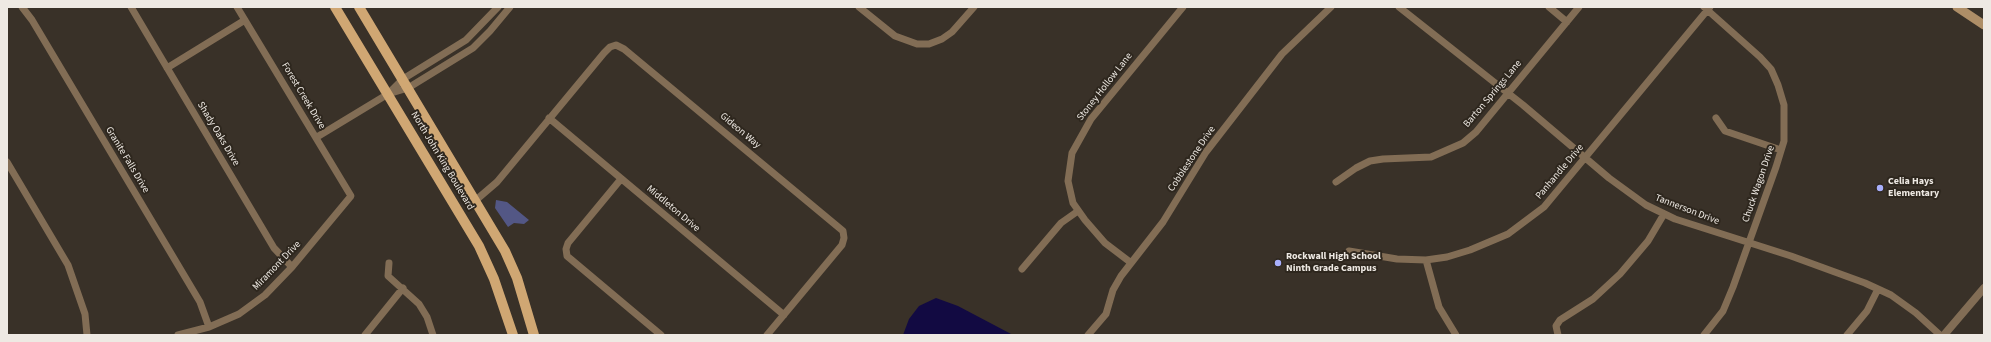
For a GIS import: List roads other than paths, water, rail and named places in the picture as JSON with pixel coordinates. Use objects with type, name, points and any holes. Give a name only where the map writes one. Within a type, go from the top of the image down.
[{"type":"main road","name":"North John King Boulevard","points":[[335,7],[479,246],[494,278],[513,335]]},
{"type":"main road","name":"North John King Boulevard","points":[[359,7],[476,200],[505,251],[514,272],[534,335]]},
{"type":"main road","points":[[1957,7],[1984,25]]},
{"type":"street","name":"Granite Falls Drive","points":[[22,7],[32,20],[200,302],[210,327]]},
{"type":"street","name":"Shady Oaks Drive","points":[[130,7],[274,248],[292,267]]},
{"type":"street","name":"Forest Creek Drive","points":[[237,7],[317,137],[351,196]]},
{"type":"street","points":[[317,137],[388,94],[403,79],[466,40],[498,7]]},
{"type":"street","points":[[388,94],[408,88],[473,48],[490,31],[510,7]]},
{"type":"street","points":[[859,7],[895,36],[917,44],[929,44],[942,40],[952,32],[974,7]]},
{"type":"street","name":"Stoney Hollow Lane","points":[[1130,262],[1105,243],[1073,203],[1068,181],[1072,153],[1091,118],[1183,7]]},
{"type":"street","name":"Cobblestone Drive","points":[[1088,335],[1106,314],[1113,290],[1130,262],[1163,222],[1206,152],[1282,54],[1331,7]]},
{"type":"street","name":"Tannerson Drive","points":[[1399,7],[1634,197],[1664,214],[1791,256],[1878,289],[1891,295],[1916,313],[1940,335]]},
{"type":"street","points":[[1549,7],[1567,22]]},
{"type":"street","name":"Barton Springs Lane","points":[[1336,182],[1356,168],[1370,161],[1431,157],[1456,146],[1476,132],[1579,7]]},
{"type":"street","name":"Chuck Wagon Drive","points":[[1704,335],[1723,311],[1733,288],[1784,141],[1784,105],[1778,85],[1771,70],[1760,57],[1707,8]]},
{"type":"street","name":"Panhandle Drive","points":[[1349,251],[1397,259],[1426,260],[1447,257],[1470,250],[1508,234],[1544,207],[1707,8]]},
{"type":"street","points":[[167,68],[245,20]]},
{"type":"street","name":"Gideon Way","points":[[549,118],[604,53],[610,47],[616,45],[632,55],[838,225],[844,238],[837,251],[784,315]]},
{"type":"street","points":[[476,200],[497,182],[549,118]]},
{"type":"street","name":"Middleton Drive","points":[[549,118],[784,315]]},
{"type":"street","points":[[1716,118],[1725,131],[1781,150]]},
{"type":"street","points":[[7,162],[68,265],[79,292],[85,314],[86,335]]},
{"type":"street","points":[[621,179],[568,242],[566,249],[567,256],[572,262],[661,335]]},
{"type":"street","name":"Miramont Drive","points":[[178,335],[210,327],[239,314],[265,295],[292,267],[351,196]]},
{"type":"street","points":[[1022,268],[1061,223],[1078,211]]},
{"type":"street","points":[[1557,334],[1556,326],[1560,320],[1592,299],[1634,259],[1654,233],[1664,214]]},
{"type":"street","points":[[1426,260],[1439,307],[1456,335]]},
{"type":"street","points":[[389,262],[388,276],[419,304],[427,317],[434,335]]},
{"type":"street","points":[[365,335],[403,288]]},
{"type":"street","points":[[1944,335],[1984,288]]},
{"type":"street","points":[[1847,335],[1867,311],[1878,289]]},
{"type":"street","points":[[767,335],[784,315]]},
{"type":"place","name":"Celia Hays Elementary","points":[[1880,188]]},
{"type":"place","name":"Rockwall High School Ninth Grade Campus","points":[[1278,263]]}]
